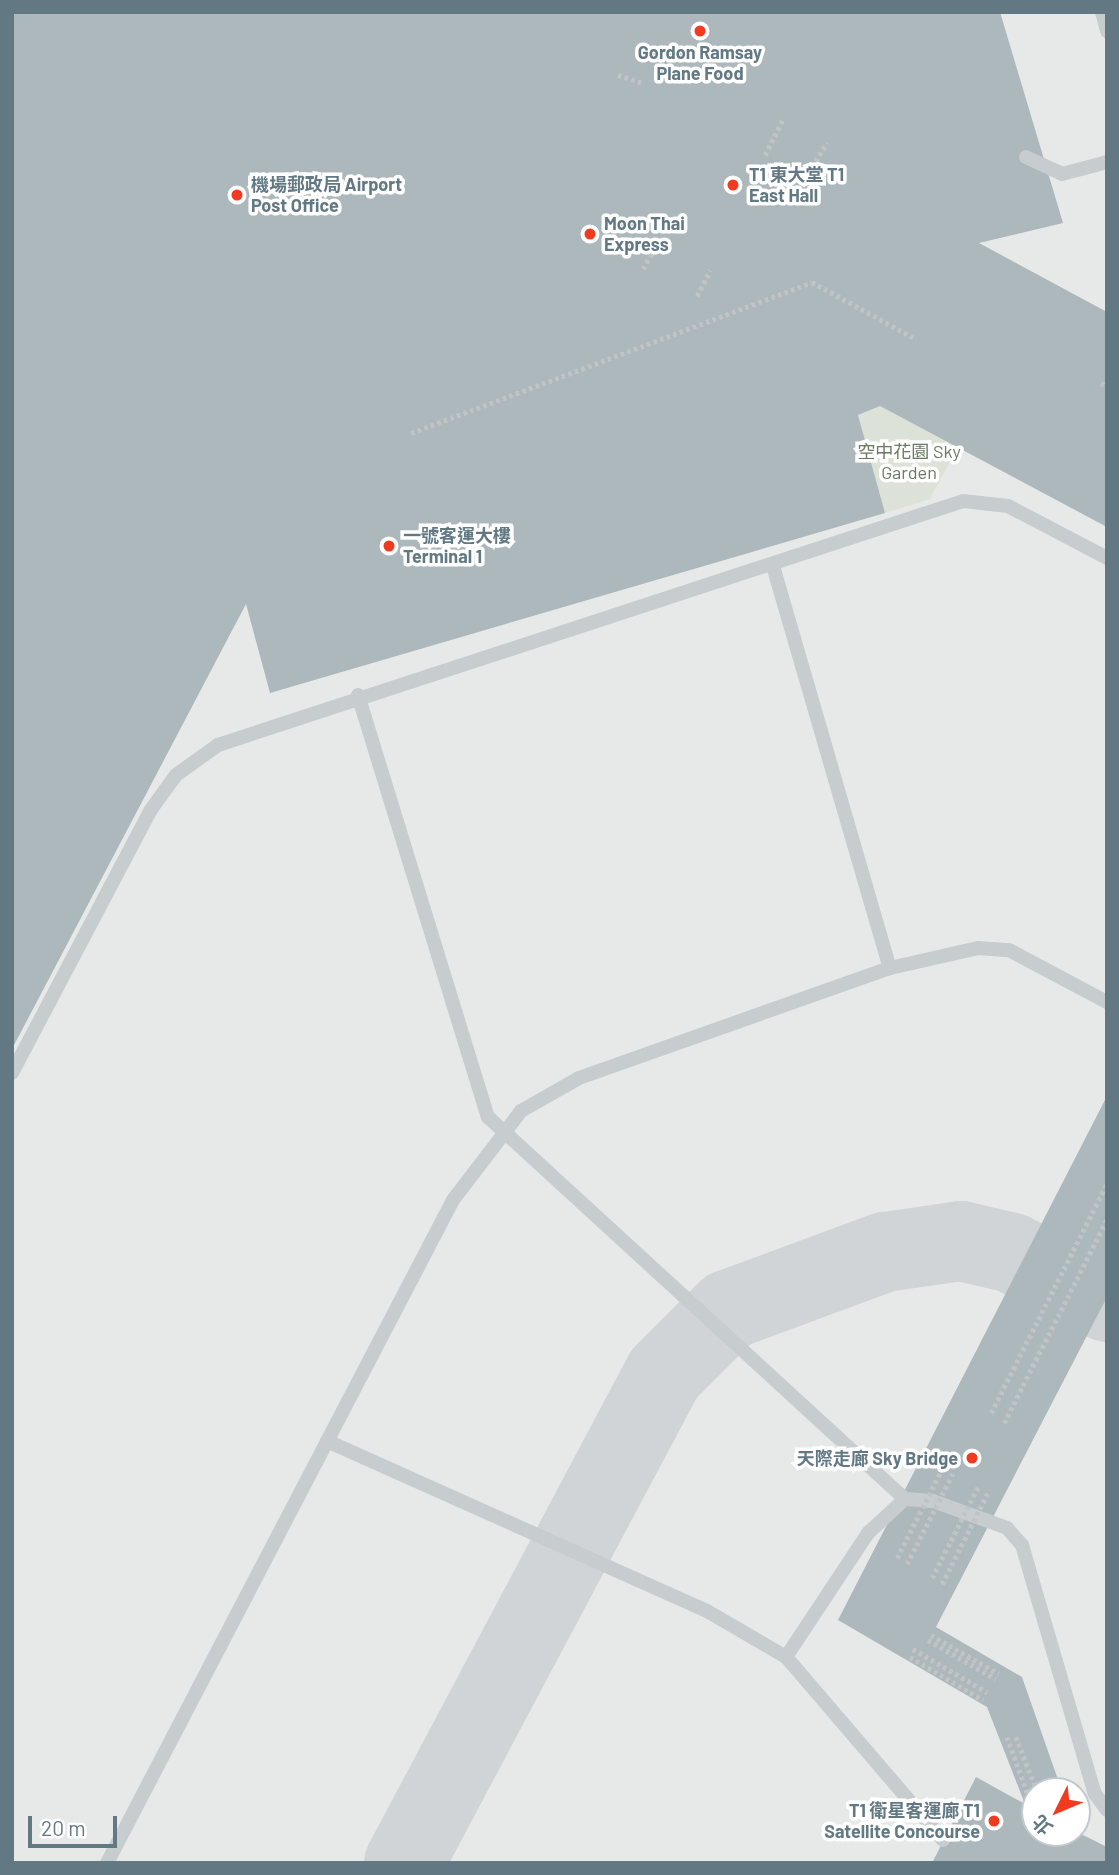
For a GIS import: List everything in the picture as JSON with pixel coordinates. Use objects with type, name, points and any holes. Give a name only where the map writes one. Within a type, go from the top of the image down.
[{"type":"lane","points":[[1102,12],[1107,31]]},
{"type":"lane","points":[[1026,157],[1062,174],[1107,162]]},
{"type":"lane","points":[[12,1073],[150,811],[176,775],[253,729],[773,566],[920,510],[982,499],[1107,558]]},
{"type":"lane","points":[[773,566],[890,968]]},
{"type":"lane","points":[[358,695],[488,1117],[500,1131],[905,1499],[933,1501],[1007,1528],[1023,1545],[1095,1794],[1107,1810]]},
{"type":"lane","points":[[107,1863],[453,1200],[500,1131],[538,1099],[579,1078],[890,968],[978,948],[1009,950],[1107,1002]]},
{"type":"lane","points":[[327,1441],[707,1611],[786,1657],[943,1840]]},
{"type":"lane","points":[[786,1657],[868,1532],[905,1499]]},
{"type":"path","points":[[618,75],[642,83]]},
{"type":"path","points":[[765,155],[783,119]]},
{"type":"path","points":[[808,173],[827,142]]},
{"type":"path","points":[[643,269],[658,242]]},
{"type":"path","points":[[697,296],[710,270]]},
{"type":"path","points":[[411,433],[812,282],[916,339]]},
{"type":"path","points":[[1101,383],[1107,387]]},
{"type":"path","points":[[991,1413],[1107,1183]]},
{"type":"path","points":[[1004,1423],[1107,1219]]},
{"type":"path","points":[[897,1558],[944,1465]]},
{"type":"path","points":[[907,1564],[954,1471]]},
{"type":"path","points":[[932,1577],[979,1485]]},
{"type":"path","points":[[942,1584],[989,1490]]},
{"type":"path","points":[[929,1637],[998,1676]]},
{"type":"path","points":[[913,1650],[988,1692]]},
{"type":"path","points":[[910,1657],[983,1700]]},
{"type":"path","points":[[1007,1737],[1022,1777]]},
{"type":"path","points":[[1016,1737],[1032,1777]]},
{"type":"shaded area","points":[[12,12],[1107,12],[1107,1863],[12,1863]]},
{"type":"green space","name":"空中花園 Sky Garden","points":[[880,406],[958,447],[930,499],[885,513],[858,415]]},
{"type":"building","name":"一號客運大樓 Terminal 1","points":[[12,12],[1000,12],[1063,223],[979,243],[1107,312],[1107,527],[880,406],[858,415],[885,513],[270,693],[246,604],[12,1049]]},
{"type":"building","name":"天際走廊 Sky Bridge","points":[[1107,1096],[1107,1297],[936,1627],[1022,1677],[1057,1777],[1021,1777],[1021,1794],[987,1707],[838,1620]]},
{"type":"building","name":"天際走廊 Sky Bridge","points":[[976,1777],[1021,1802],[1021,1847],[1091,1847],[1091,1839],[1107,1847],[1107,1863],[932,1863]]},
{"type":"taxiway","points":[[404,1863],[664,1374],[728,1310],[885,1252],[961,1241],[1012,1253],[1107,1302]]},
{"type":"place","name":"Gordon Ramsay Plane Food","points":[[700,31]]},
{"type":"place","name":"T1 東大堂 T1 East Hall","points":[[733,185]]},
{"type":"place","name":"機場郵政局 Airport Post Office","points":[[237,195]]},
{"type":"place","name":"Moon Thai Express","points":[[590,234]]},
{"type":"place","name":"一號客運大樓 Terminal 1","points":[[389,546]]},
{"type":"place","name":"天際走廊 Sky Bridge","points":[[972,1458]]},
{"type":"place","name":"T1 衛星客運廊 T1 Satellite Concourse","points":[[994,1821]]}]
